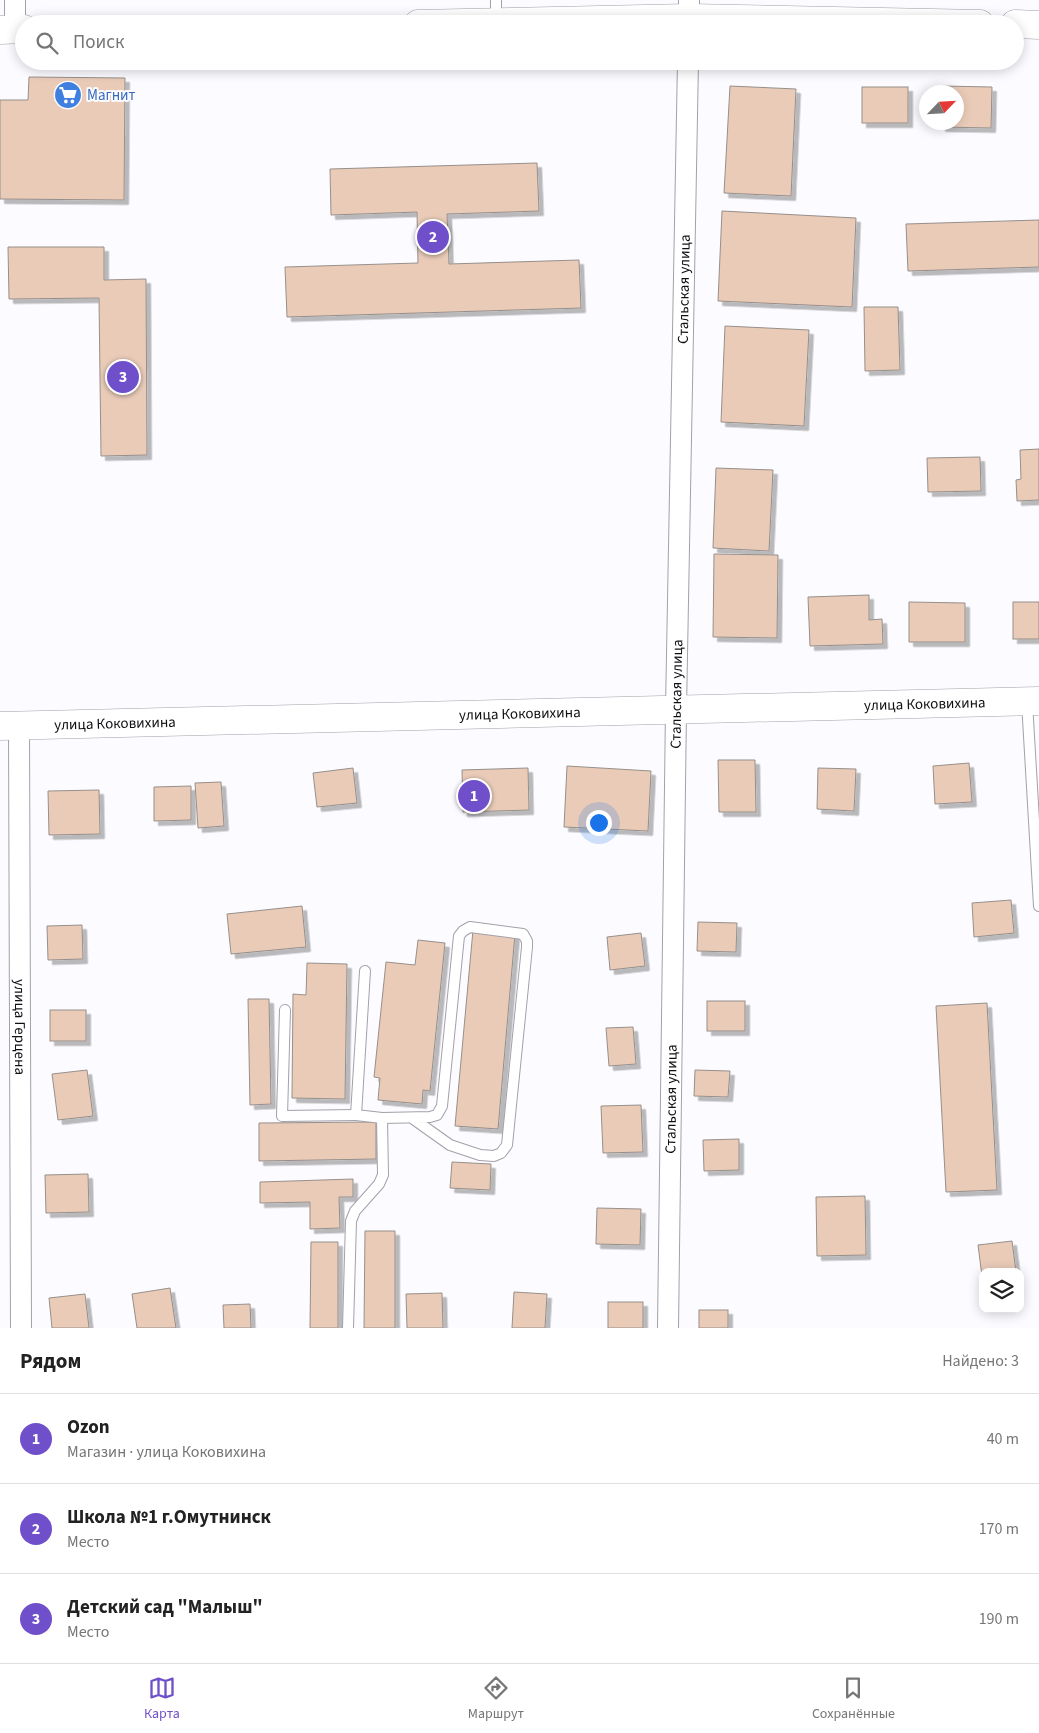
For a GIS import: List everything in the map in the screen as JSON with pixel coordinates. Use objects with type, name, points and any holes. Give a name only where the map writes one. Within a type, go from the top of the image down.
[{"type":"street","points":[[13,30],[15,0]]},
{"type":"street","points":[[472,15],[496,11],[718,15]]},
{"type":"street","points":[[1024,24],[1039,25]]},
{"type":"street","name":"Стальская улица","points":[[668,1328],[676,710],[688,70]]},
{"type":"street","name":"улица Коковихина","points":[[9,726],[1033,701]]},
{"type":"street","name":"улица Герцена","points":[[9,726],[22,1328]]},
{"type":"lane","points":[[1033,701],[1039,906]]},
{"type":"lane","points":[[285,1010],[282,1116],[356,1115],[382,1118],[412,1118],[438,1115],[442,1106],[459,936],[463,930],[470,927],[523,934],[527,947],[507,1145],[501,1153],[494,1156],[480,1155],[450,1145],[412,1118]]},
{"type":"lane","points":[[356,1115],[365,971]]},
{"type":"lane","points":[[348,1328],[351,1222],[355,1211],[379,1184],[383,1175],[382,1118]]},
{"type":"building","points":[[29,77],[125,78],[124,200],[0,199],[0,100],[28,100]]},
{"type":"building","points":[[730,86],[796,89],[791,196],[724,193]]},
{"type":"building","points":[[964,86],[992,87],[991,128],[964,127]]},
{"type":"building","points":[[862,87],[908,87],[908,123],[862,123]]},
{"type":"building","points":[[537,163],[539,211],[447,214],[449,264],[579,260],[581,308],[287,317],[285,267],[418,263],[417,212],[331,215],[330,169]]},
{"type":"building","points":[[722,211],[856,218],[852,307],[718,301]]},
{"type":"building","points":[[1039,220],[1039,267],[908,271],[906,224]]},
{"type":"building","points":[[8,247],[104,247],[104,280],[146,279],[147,455],[101,456],[99,298],[9,299]]},
{"type":"building","points":[[864,307],[898,307],[900,370],[865,371]]},
{"type":"building","points":[[725,326],[809,330],[804,426],[721,422]]},
{"type":"building","points":[[1039,449],[1039,500],[1017,501],[1016,480],[1021,479],[1020,450]]},
{"type":"building","points":[[980,457],[981,491],[928,492],[927,458]]},
{"type":"building","points":[[716,468],[773,470],[769,551],[713,548]]},
{"type":"building","points":[[714,554],[778,555],[777,638],[713,637]]},
{"type":"building","points":[[869,595],[869,620],[882,619],[883,644],[810,646],[808,597]]},
{"type":"building","points":[[909,602],[965,603],[965,642],[909,642]]},
{"type":"building","points":[[1013,602],[1039,602],[1039,639],[1013,639]]},
{"type":"building","points":[[718,760],[755,760],[756,812],[719,812]]},
{"type":"building","points":[[969,763],[972,802],[935,804],[933,766]]},
{"type":"building","points":[[567,766],[651,771],[648,831],[564,827]]},
{"type":"building","points":[[353,768],[357,803],[317,807],[313,773]]},
{"type":"building","points":[[528,768],[529,810],[463,812],[462,770]]},
{"type":"building","points":[[818,768],[856,769],[854,811],[817,809]]},
{"type":"building","points":[[221,782],[224,826],[198,828],[195,783]]},
{"type":"building","points":[[191,786],[191,820],[154,821],[154,787]]},
{"type":"building","points":[[99,790],[100,834],[49,835],[48,791]]},
{"type":"building","points":[[1011,900],[1014,933],[974,937],[972,903]]},
{"type":"building","points":[[302,906],[306,947],[231,954],[227,914]]},
{"type":"building","points":[[698,922],[737,923],[736,952],[697,951]]},
{"type":"building","points":[[82,925],[83,959],[48,960],[47,926]]},
{"type":"building","points":[[473,930],[515,934],[498,1129],[455,1126]]},
{"type":"building","points":[[641,933],[645,966],[610,970],[607,937]]},
{"type":"building","points":[[418,940],[445,943],[430,1091],[423,1090],[422,1104],[378,1100],[380,1078],[374,1077],[386,962],[415,965]]},
{"type":"building","points":[[307,963],[347,964],[345,1099],[292,1098],[293,994],[306,995]]},
{"type":"building","points":[[248,999],[269,999],[271,1104],[250,1105]]},
{"type":"building","points":[[707,1001],[745,1001],[745,1031],[707,1031]]},
{"type":"building","points":[[987,1003],[997,1190],[946,1192],[936,1006]]},
{"type":"building","points":[[50,1010],[86,1010],[86,1041],[50,1041]]},
{"type":"building","points":[[633,1027],[636,1064],[609,1066],[606,1028]]},
{"type":"building","points":[[87,1070],[93,1116],[58,1120],[52,1074]]},
{"type":"building","points":[[695,1070],[730,1071],[728,1097],[694,1096]]},
{"type":"building","points":[[641,1105],[643,1152],[603,1153],[601,1106]]},
{"type":"building","points":[[376,1122],[376,1159],[259,1161],[259,1123]]},
{"type":"building","points":[[739,1139],[739,1170],[704,1171],[703,1140]]},
{"type":"building","points":[[452,1162],[491,1164],[490,1190],[450,1188]]},
{"type":"building","points":[[88,1174],[89,1212],[46,1213],[45,1175]]},
{"type":"building","points":[[353,1179],[353,1197],[339,1197],[340,1228],[310,1229],[310,1202],[260,1203],[260,1182]]},
{"type":"building","points":[[865,1196],[866,1255],[817,1256],[816,1197]]},
{"type":"building","points":[[597,1208],[641,1209],[640,1245],[596,1244]]},
{"type":"building","points":[[365,1231],[395,1231],[395,1328],[364,1328]]},
{"type":"building","points":[[1012,1241],[1015,1268],[981,1268],[978,1245]]},
{"type":"building","points":[[311,1242],[338,1242],[338,1328],[310,1328]]},
{"type":"building","points":[[170,1288],[176,1328],[137,1328],[132,1294]]},
{"type":"building","points":[[514,1292],[547,1294],[545,1328],[512,1328]]},
{"type":"building","points":[[442,1293],[443,1328],[407,1328],[406,1294]]},
{"type":"building","points":[[85,1294],[89,1328],[52,1328],[49,1298]]},
{"type":"building","points":[[608,1302],[643,1302],[643,1328],[608,1328]]},
{"type":"building","points":[[250,1304],[251,1328],[224,1328],[223,1305]]},
{"type":"building","points":[[699,1310],[728,1310],[728,1328],[699,1328]]},
{"type":"place","name":"Магнит","points":[[68,95]]},
{"type":"place","name":"Школа №1 г.Омутнинск","points":[[433,237]]},
{"type":"place","name":"Детский сад \"Малыш\"","points":[[123,377]]},
{"type":"place","name":"Ozon","points":[[474,796]]}]
